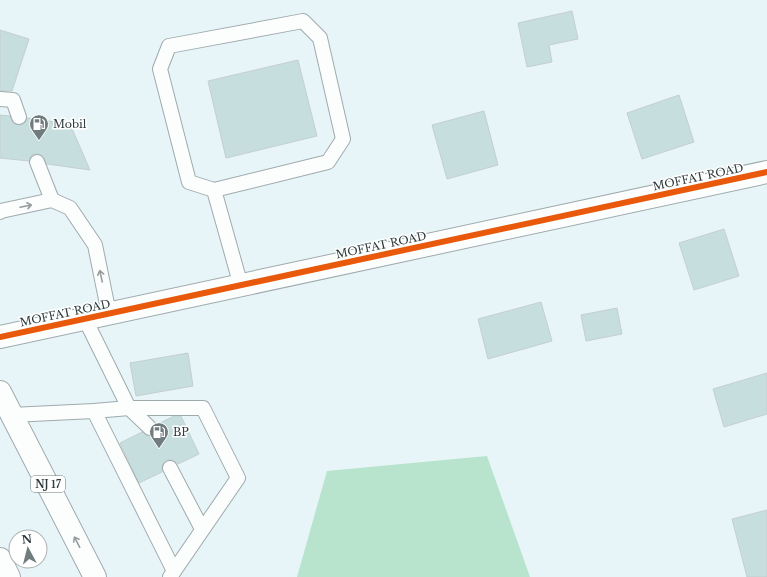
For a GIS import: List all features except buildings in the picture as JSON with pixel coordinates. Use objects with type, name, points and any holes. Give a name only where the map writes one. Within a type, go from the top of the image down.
[{"type":"main road","name":"MOFFAT ROAD","points":[[0,337],[767,172]]},
{"type":"main road","name":"NJ 17","points":[[0,392],[95,577]]},
{"type":"lane","points":[[303,21],[320,38],[343,139],[328,162],[214,190],[189,182],[160,69],[169,46],[303,21]]},
{"type":"lane","points":[[0,99],[13,100],[19,117]]},
{"type":"lane","points":[[36,162],[52,200]]},
{"type":"lane","points":[[214,190],[241,286]]},
{"type":"lane","points":[[0,212],[52,200],[70,208],[95,245],[109,314]]},
{"type":"lane","points":[[85,319],[129,408],[150,428]]},
{"type":"lane","points":[[12,414],[94,411],[129,408],[203,408],[238,478],[172,574]]},
{"type":"lane","points":[[94,411],[172,574]]},
{"type":"lane","points":[[170,468],[202,529]]},
{"type":"green space","points":[[487,456],[530,577],[297,577],[327,471]]},
{"type":"cycle path","points":[[0,337],[767,172]]},
{"type":"place","name":"Mobil","points":[[39,141]]},
{"type":"place","name":"BP","points":[[159,449]]}]
